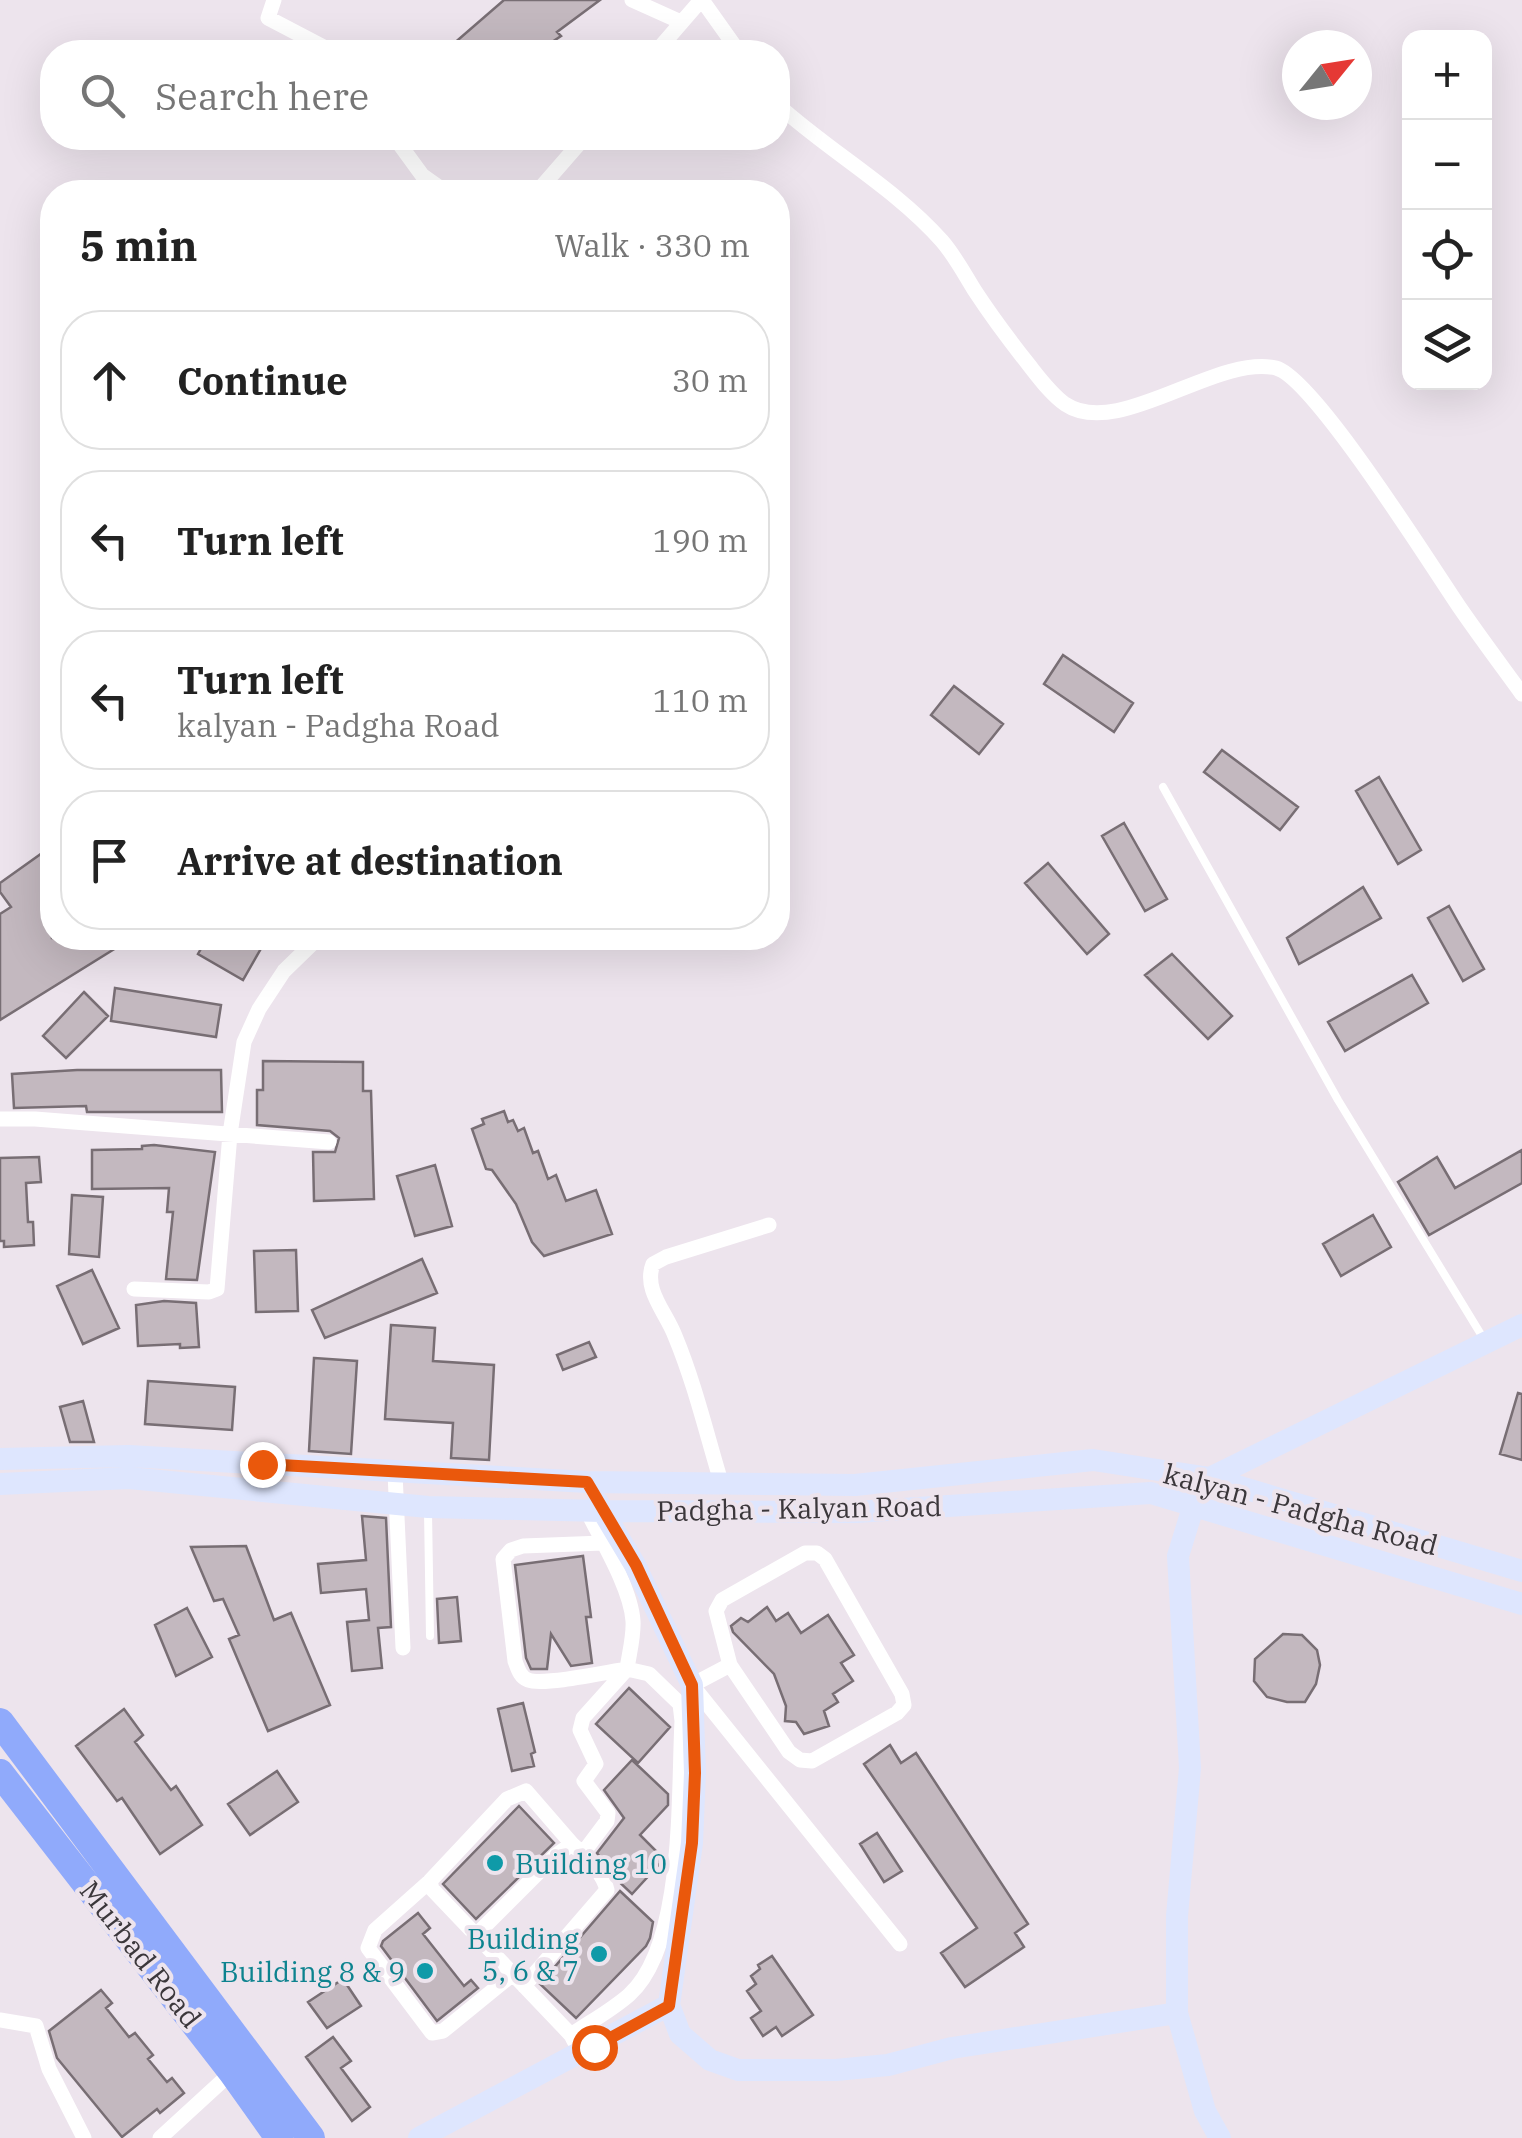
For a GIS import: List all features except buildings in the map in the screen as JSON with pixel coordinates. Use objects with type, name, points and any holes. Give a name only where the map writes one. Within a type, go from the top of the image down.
[{"type":"highway","points":[[0,1722],[100,1880],[311,2138]]},
{"type":"highway","name":"Murbad Road","points":[[0,1773],[100,1880],[279,2138]]},
{"type":"main road","points":[[1220,2138],[1206,2111],[1178,2013],[1177,1916],[1190,1768],[1178,1556],[1194,1504],[1210,1478],[1522,1325]]},
{"type":"main road","name":"kalyan - Padgha Road","points":[[0,1459],[129,1467],[262,1464],[587,1482],[856,1486],[1093,1460],[1210,1478],[1522,1571]]},
{"type":"main road","points":[[262,1464],[263,1490]]},
{"type":"main road","name":"Padgha - Kalyan Road","points":[[0,1484],[129,1467],[263,1490],[428,1507],[595,1511],[856,1512],[1151,1492],[1522,1604]]},
{"type":"main road","points":[[587,1482],[595,1511],[636,1565],[692,1685],[692,1843],[669,2006],[680,2034],[710,2060],[738,2070],[836,2070],[888,2065],[952,2048],[1178,2013]]},
{"type":"main road","points":[[856,1486],[856,1512]]},
{"type":"main road","points":[[419,2138],[536,2074],[576,2044],[669,2006]]},
{"type":"street","points":[[274,0],[268,18],[309,40]]},
{"type":"street","points":[[632,0],[682,22]]},
{"type":"street","points":[[666,40],[702,0],[731,40]]},
{"type":"street","points":[[790,115],[910,210],[943,242],[998,326],[1046,387],[1066,404],[1090,415],[1112,412],[1239,371],[1262,366],[1281,369],[1303,389],[1384,491],[1522,694]]},
{"type":"street","points":[[404,150],[429,180]]},
{"type":"street","points":[[547,180],[574,150]]},
{"type":"street","points":[[134,1289],[217,1289],[230,1134],[244,1042],[259,1009],[284,971],[306,950]]},
{"type":"street","points":[[0,1119],[328,1142]]},
{"type":"street","points":[[722,1485],[675,1334],[651,1288],[649,1274],[653,1264],[666,1257],[768,1225]]},
{"type":"street","points":[[395,1473],[402,1648]]},
{"type":"street","points":[[476,1935],[555,1856],[577,1849],[606,1821],[608,1814],[584,1781],[596,1764],[580,1730],[583,1718],[626,1669],[634,1622],[603,1544],[595,1511]]},
{"type":"street","points":[[430,1881],[432,1888],[576,2044],[631,1994],[660,1949],[676,1844],[680,1704],[649,1674],[626,1669],[542,1682],[527,1680],[520,1674],[516,1661],[503,1559],[511,1550],[523,1546],[603,1544]]},
{"type":"street","points":[[817,1553],[826,1558],[902,1694],[904,1706],[812,1761],[800,1760],[789,1752],[730,1664],[716,1611],[722,1600],[805,1554],[817,1553]]},
{"type":"street","points":[[730,1664],[692,1685],[900,1944]]},
{"type":"street","points":[[526,1791],[603,1878],[607,1890],[519,1980],[443,2031],[432,2033],[368,1948],[375,1930],[430,1881],[507,1798],[526,1791]]},
{"type":"street","points":[[0,2020],[36,2026],[49,2070],[84,2138]]},
{"type":"street","points":[[160,2138],[232,2072]]},
{"type":"lane","points":[[1163,787],[1338,1100],[1486,1343]]},
{"type":"lane","points":[[428,1507],[430,1636]]},
{"type":"place","name":"Building 10","points":[[495,1863]]},
{"type":"place","name":"Building 5, 6 & 7","points":[[599,1954]]},
{"type":"place","name":"Building 8 & 9","points":[[425,1971]]},
{"type":"route","points":[[262,1464],[587,1482],[636,1565],[692,1685],[692,1843],[669,2006],[594,2047]]}]
